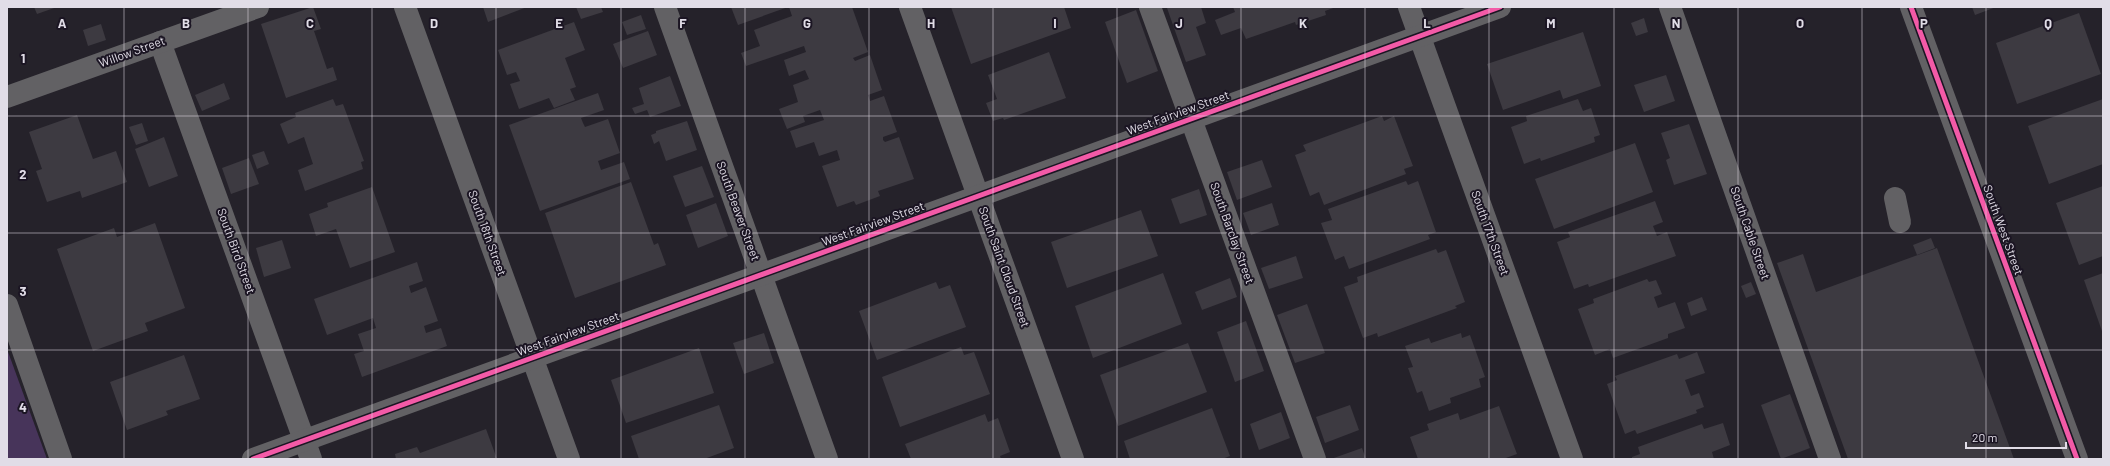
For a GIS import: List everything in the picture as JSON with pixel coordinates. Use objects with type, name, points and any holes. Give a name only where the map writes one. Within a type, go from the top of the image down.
[{"type":"street","name":"Willow Street","points":[[7,97],[258,7]]},
{"type":"street","name":"South 18th Street","points":[[405,7],[569,459]]},
{"type":"street","name":"South Beaver Street","points":[[665,7],[827,459]]},
{"type":"street","name":"South Saint Cloud Street","points":[[910,7],[1073,459]]},
{"type":"street","name":"South Barclay Street","points":[[1150,7],[1315,459]]},
{"type":"street","name":"South 17th Street","points":[[1409,7],[1572,459]]},
{"type":"street","name":"West Fairview Street","points":[[253,459],[308,450],[532,358],[1500,7]]},
{"type":"street","name":"South Cable Street","points":[[1670,7],[1830,459]]},
{"type":"street","name":"South West Street","points":[[1911,7],[2077,459]]},
{"type":"street","name":"South Bird Street","points":[[160,42],[308,450]]},
{"type":"street","points":[[1895,198],[1900,222]]},
{"type":"street","points":[[7,306],[61,459]]},
{"type":"shaded area","points":[[7,349],[47,459],[7,459]]},
{"type":"building","points":[[34,7],[57,7],[37,14]]},
{"type":"building","points":[[313,7],[321,29],[314,31],[327,69],[333,67],[337,80],[286,98],[261,24]]},
{"type":"building","points":[[483,7],[527,7],[488,22]]},
{"type":"building","points":[[576,7],[601,7],[603,12],[581,19]]},
{"type":"building","points":[[731,7],[788,7],[738,25]]},
{"type":"building","points":[[789,7],[852,7],[868,52],[853,58],[855,61],[870,55],[882,90],[868,95],[870,101],[884,96],[897,132],[883,137],[883,140],[885,142],[899,137],[914,179],[878,191],[880,196],[856,205],[854,201],[837,207],[822,166],[840,160],[837,150],[819,156],[814,142],[796,148],[790,131],[824,120],[820,110],[803,116],[805,122],[787,129],[779,109],[798,102],[793,85],[809,79],[805,70],[789,76],[784,60],[806,52],[804,46],[746,66],[741,53],[760,46],[754,30],[792,16]]},
{"type":"building","points":[[951,7],[1064,7],[1071,28],[971,64]]},
{"type":"building","points":[[1201,7],[1206,23],[1196,27],[1206,55],[1186,62],[1167,8]]},
{"type":"building","points":[[1233,7],[1336,7],[1325,11],[1326,15],[1296,25],[1295,22],[1246,39],[1241,28],[1221,35],[1215,20],[1235,12]]},
{"type":"building","points":[[1972,7],[1996,7],[1975,15]]},
{"type":"building","points":[[1136,10],[1158,71],[1127,83],[1105,22]]},
{"type":"building","points":[[2079,13],[2101,74],[2017,104],[1996,43]]},
{"type":"building","points":[[641,15],[646,29],[627,35],[622,22]]},
{"type":"building","points":[[1644,18],[1648,32],[1636,36],[1631,23]]},
{"type":"building","points":[[574,22],[585,50],[565,58],[576,87],[570,89],[575,100],[554,108],[549,98],[519,109],[510,84],[520,81],[516,72],[507,75],[498,50]]},
{"type":"building","points":[[101,24],[106,40],[88,46],[83,30]]},
{"type":"building","points":[[648,31],[657,55],[623,68],[613,44]]},
{"type":"building","points":[[1583,32],[1601,86],[1563,99],[1560,90],[1503,110],[1487,64]]},
{"type":"building","points":[[1049,52],[1066,98],[1004,120],[1003,118],[993,121],[986,103],[997,99],[988,75]]},
{"type":"building","points":[[1666,75],[1675,101],[1644,112],[1634,85]]},
{"type":"building","points":[[670,76],[681,106],[650,117],[647,110],[635,114],[632,108],[644,104],[639,88]]},
{"type":"building","points":[[224,83],[230,99],[202,111],[195,95]]},
{"type":"building","points":[[598,93],[604,110],[581,118],[585,127],[608,119],[620,153],[598,161],[601,170],[624,162],[630,179],[540,211],[509,125]]},
{"type":"building","points":[[333,99],[336,106],[343,104],[364,161],[361,162],[363,169],[305,191],[298,170],[313,164],[304,137],[288,144],[280,124],[296,117],[295,113]]},
{"type":"building","points":[[1578,99],[1583,111],[1591,108],[1600,135],[1594,137],[1595,142],[1541,161],[1540,158],[1524,164],[1511,127],[1527,121],[1526,116]]},
{"type":"building","points":[[2103,99],[2103,164],[2049,184],[2028,126]]},
{"type":"building","points":[[77,115],[93,159],[116,151],[127,182],[82,198],[80,191],[47,202],[36,171],[42,169],[29,132]]},
{"type":"building","points":[[1382,116],[1384,121],[1394,116],[1413,166],[1404,169],[1406,174],[1324,205],[1319,192],[1310,196],[1295,155],[1306,151],[1303,145]]},
{"type":"building","points":[[687,121],[697,150],[666,161],[659,141],[654,144],[651,135],[656,133],[656,131]]},
{"type":"building","points":[[142,123],[148,141],[136,145],[129,127]]},
{"type":"building","points":[[1689,124],[1707,174],[1674,185],[1666,160],[1670,158],[1661,133]]},
{"type":"building","points":[[164,137],[178,176],[149,187],[135,149]]},
{"type":"building","points":[[1635,143],[1653,192],[1554,229],[1535,179]]},
{"type":"building","points":[[264,151],[269,164],[257,169],[252,155]]},
{"type":"building","points":[[249,158],[259,184],[231,194],[222,168]]},
{"type":"building","points":[[1262,160],[1272,187],[1237,200],[1227,172]]},
{"type":"building","points":[[702,166],[714,197],[685,207],[673,176]]},
{"type":"building","points":[[1406,181],[1408,185],[1418,181],[1436,232],[1428,235],[1430,239],[1349,269],[1344,256],[1335,260],[1321,223],[1332,220],[1328,209]]},
{"type":"building","points":[[631,182],[654,245],[658,243],[666,265],[575,298],[545,213]]},
{"type":"building","points":[[2103,186],[2103,256],[2079,265],[2056,203]]},
{"type":"building","points":[[372,187],[395,252],[350,268],[336,229],[316,236],[309,214],[328,207],[327,203]]},
{"type":"building","points":[[1199,189],[1207,215],[1180,224],[1171,199]]},
{"type":"building","points":[[1655,201],[1663,222],[1653,226],[1657,236],[1667,232],[1676,256],[1589,287],[1588,284],[1574,289],[1557,242],[1570,237],[1568,232]]},
{"type":"building","points":[[716,203],[728,236],[698,248],[686,215]]},
{"type":"building","points":[[1272,203],[1279,225],[1251,235],[1243,213]]},
{"type":"building","points":[[1141,210],[1158,256],[1067,288],[1051,242]]},
{"type":"building","points":[[155,223],[185,308],[145,323],[148,331],[93,351],[57,249],[114,228],[117,237]]},
{"type":"building","points":[[1931,238],[1935,248],[1917,255],[1913,245]]},
{"type":"building","points":[[282,240],[291,268],[264,277],[256,248]]},
{"type":"building","points":[[1937,248],[2014,459],[1848,459],[1777,263],[1803,254],[1816,292]]},
{"type":"building","points":[[1436,249],[1438,253],[1446,250],[1465,302],[1455,306],[1457,308],[1378,337],[1377,333],[1363,338],[1344,287],[1358,282],[1357,277]]},
{"type":"building","points":[[1296,256],[1303,278],[1269,289],[1261,268]]},
{"type":"building","points":[[417,262],[423,281],[409,286],[411,293],[426,287],[438,321],[424,326],[426,333],[441,328],[447,346],[362,377],[354,354],[364,351],[358,334],[376,328],[373,318],[327,335],[314,299]]},
{"type":"building","points":[[1163,273],[1182,324],[1093,358],[1075,306]]},
{"type":"building","points":[[2103,273],[2103,334],[2084,280]]},
{"type":"building","points":[[1230,278],[1237,297],[1202,310],[1195,292]]},
{"type":"building","points":[[1647,279],[1649,282],[1656,280],[1662,294],[1654,297],[1658,308],[1675,302],[1685,328],[1668,334],[1668,338],[1613,358],[1610,349],[1595,355],[1578,309],[1594,303],[1593,299]]},
{"type":"building","points":[[936,282],[939,289],[950,285],[966,327],[877,360],[859,311]]},
{"type":"building","points":[[1751,282],[1756,294],[1746,298],[1741,286]]},
{"type":"building","points":[[1702,297],[1707,310],[1691,316],[1687,303]]},
{"type":"building","points":[[1307,304],[1325,353],[1295,363],[1277,315]]},
{"type":"building","points":[[1246,321],[1264,371],[1235,382],[1217,332]]},
{"type":"building","points":[[764,333],[774,363],[744,374],[733,343]]},
{"type":"building","points":[[1461,333],[1462,338],[1470,335],[1485,377],[1479,379],[1481,387],[1450,398],[1451,403],[1429,411],[1422,391],[1417,393],[1408,368],[1413,367],[1405,346],[1429,338],[1431,343]]},
{"type":"building","points":[[1188,343],[1207,392],[1118,426],[1100,375]]},
{"type":"building","points":[[961,347],[964,355],[974,352],[990,394],[900,427],[882,377]]},
{"type":"building","points":[[699,348],[714,393],[626,423],[611,380]]},
{"type":"building","points":[[1697,352],[1705,373],[1685,380],[1691,396],[1699,393],[1704,407],[1696,410],[1697,413],[1637,434],[1635,430],[1625,434],[1607,384],[1617,380],[1615,376],[1677,354],[1679,359]]},
{"type":"building","points":[[184,355],[200,399],[166,411],[168,415],[127,430],[110,382]]},
{"type":"building","points":[[1790,394],[1810,448],[1781,459],[1761,405]]},
{"type":"building","points":[[719,405],[734,448],[704,459],[639,459],[631,436]]},
{"type":"building","points":[[1350,405],[1359,430],[1325,443],[1316,417]]},
{"type":"building","points":[[1499,406],[1517,454],[1503,459],[1418,459],[1410,437],[1429,430],[1427,424],[1458,413],[1460,420]]},
{"type":"building","points":[[1212,408],[1230,456],[1222,459],[1130,459],[1124,441]]},
{"type":"building","points":[[1281,412],[1290,438],[1259,450],[1250,424]]},
{"type":"building","points":[[985,414],[988,422],[998,418],[1010,452],[1000,456],[1001,459],[911,459],[905,444]]},
{"type":"building","points":[[1723,423],[1730,445],[1712,452],[1714,459],[1632,459],[1632,457],[1640,454],[1638,447],[1702,424],[1704,429]]},
{"type":"building","points":[[486,429],[497,459],[396,459],[395,454],[417,447],[420,453]]},
{"type":"building","points":[[1362,448],[1366,459],[1331,459]]},
{"type":"cycle path","points":[[253,459],[1500,7]]},
{"type":"cycle path","points":[[1911,7],[2077,459]]}]
